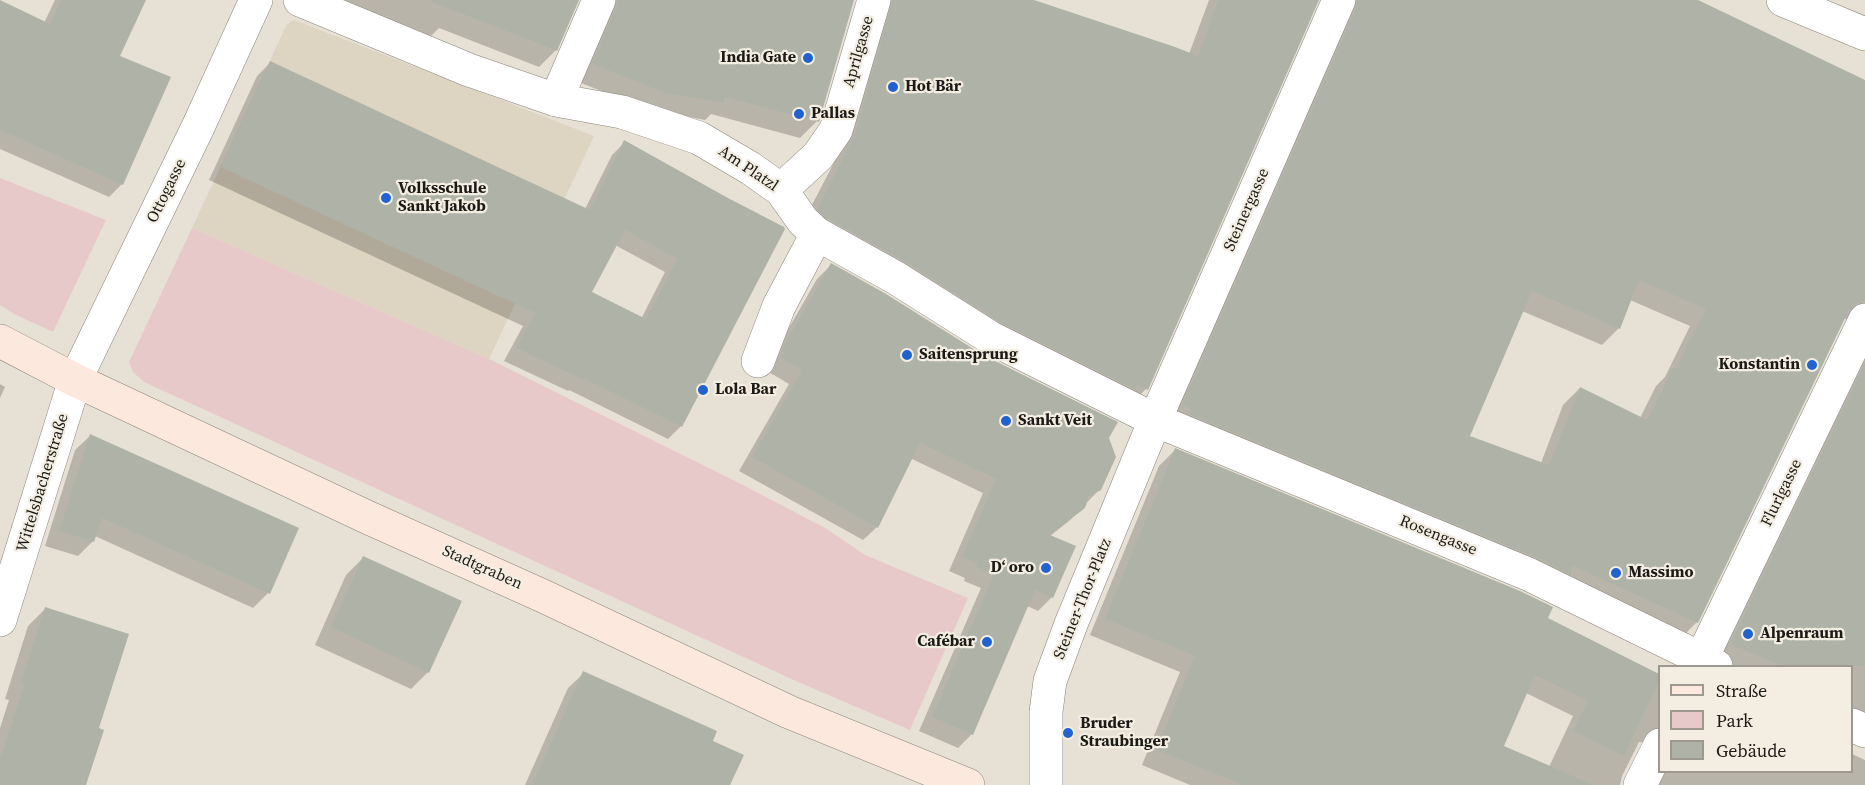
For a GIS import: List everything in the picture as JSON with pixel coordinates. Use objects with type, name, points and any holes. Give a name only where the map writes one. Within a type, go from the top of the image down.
[{"type":"main road","name":"Stadtgraben","points":[[0,341],[75,380],[789,712],[968,785]]},
{"type":"street","name":"Ottogasse","points":[[75,380],[198,127],[256,0]]},
{"type":"street","name":"Am Platzl","points":[[300,0],[469,70],[556,100],[622,112],[699,138],[750,168],[781,190],[803,221],[817,234],[896,278],[991,338],[1155,420]]},
{"type":"street","points":[[556,100],[599,0]]},
{"type":"street","name":"Aprilgasse","points":[[781,190],[818,156],[836,130],[874,0]]},
{"type":"street","name":"Steinergasse","points":[[1155,420],[1339,0]]},
{"type":"street","points":[[1783,0],[1865,34]]},
{"type":"street","points":[[758,361],[779,306],[817,234]]},
{"type":"street","name":"Flurlgasse","points":[[1705,664],[1865,320]]},
{"type":"street","name":"Wittelsbacherstraße","points":[[0,620],[75,380]]},
{"type":"street","name":"Rosengasse","points":[[1155,420],[1528,573],[1705,664]]},
{"type":"street","name":"Steiner-Thor-Platz","points":[[1046,785],[1046,712],[1050,681],[1155,420]]},
{"type":"street","points":[[1640,785],[1658,747]]},
{"type":"shaded area","name":"Volksschule Sankt Jakob","points":[[294,20],[594,136],[489,359],[192,228],[287,24]]},
{"type":"green space","points":[[0,178],[106,220],[53,332],[0,305]]},
{"type":"green space","points":[[192,228],[489,359],[741,484],[827,529],[865,555],[968,598],[910,730],[798,682],[144,382],[133,372],[129,362]]},
{"type":"building","points":[[0,0],[50,24],[61,0],[146,0],[120,56],[171,77],[123,185],[0,130]]},
{"type":"building","points":[[433,0],[579,0],[557,51],[432,2]]},
{"type":"building","points":[[617,0],[854,0],[819,122],[725,97],[724,103],[665,93],[592,64]]},
{"type":"building","points":[[892,0],[1034,0],[1198,56],[1218,0],[1319,0],[1148,390],[1137,385],[1135,389],[1000,322],[906,262],[828,219],[817,209],[856,132]]},
{"type":"building","points":[[1357,0],[1698,0],[1865,80],[1865,301],[1855,304],[1848,312],[1698,623],[1573,566],[1570,574],[1535,557],[1189,414],[1191,408],[1182,405],[1356,8]],"holes":[[[1639,280],[1706,309],[1647,420],[1580,387],[1549,465],[1470,436],[1532,291],[1620,329]]]},
{"type":"building","points":[[270,61],[590,210],[624,140],[785,229],[682,427],[516,348],[535,313],[221,167]],"holes":[[[625,230],[677,259],[646,319],[592,292]]]},
{"type":"building","points":[[831,263],[886,294],[983,355],[1118,422],[1109,438],[1116,457],[1101,490],[1089,496],[1085,508],[1050,535],[1076,546],[1053,598],[1035,590],[973,735],[932,717],[994,574],[976,567],[978,564],[962,557],[996,479],[920,443],[878,528],[752,457],[802,370],[780,357],[785,344]]},
{"type":"building","points":[[1865,363],[1865,666],[1781,665],[1730,644]]},
{"type":"building","points":[[90,434],[299,528],[270,594],[102,518],[94,542],[59,531]]},
{"type":"building","points":[[1175,448],[1520,591],[1553,607],[1548,618],[1658,673],[1658,683],[1624,756],[1573,731],[1588,701],[1535,675],[1504,746],[1594,785],[1243,785],[1156,750],[1195,656],[1105,619]]},
{"type":"building","points":[[363,556],[462,601],[429,673],[331,627]]},
{"type":"building","points":[[45,607],[129,634],[99,728],[104,730],[86,785],[0,785],[0,759],[25,683],[21,682]]},
{"type":"building","points":[[583,671],[717,731],[713,741],[744,755],[730,785],[532,785]]},
{"type":"place","name":"India Gate","points":[[808,58]]},
{"type":"place","name":"Hot Bär","points":[[893,87]]},
{"type":"place","name":"Pallas","points":[[799,114]]},
{"type":"place","name":"Volksschule Sankt Jakob","points":[[386,198]]},
{"type":"place","name":"Saitensprung","points":[[907,355]]},
{"type":"place","name":"Konstantin","points":[[1812,365]]},
{"type":"place","name":"Lola Bar","points":[[703,390]]},
{"type":"place","name":"Sankt Veit","points":[[1006,421]]},
{"type":"place","name":"D‘ oro","points":[[1046,568]]},
{"type":"place","name":"Massimo","points":[[1616,573]]},
{"type":"place","name":"Alpenraum","points":[[1748,634]]},
{"type":"place","name":"Cafébar","points":[[987,642]]},
{"type":"place","name":"Bruder Straubinger","points":[[1068,733]]}]
